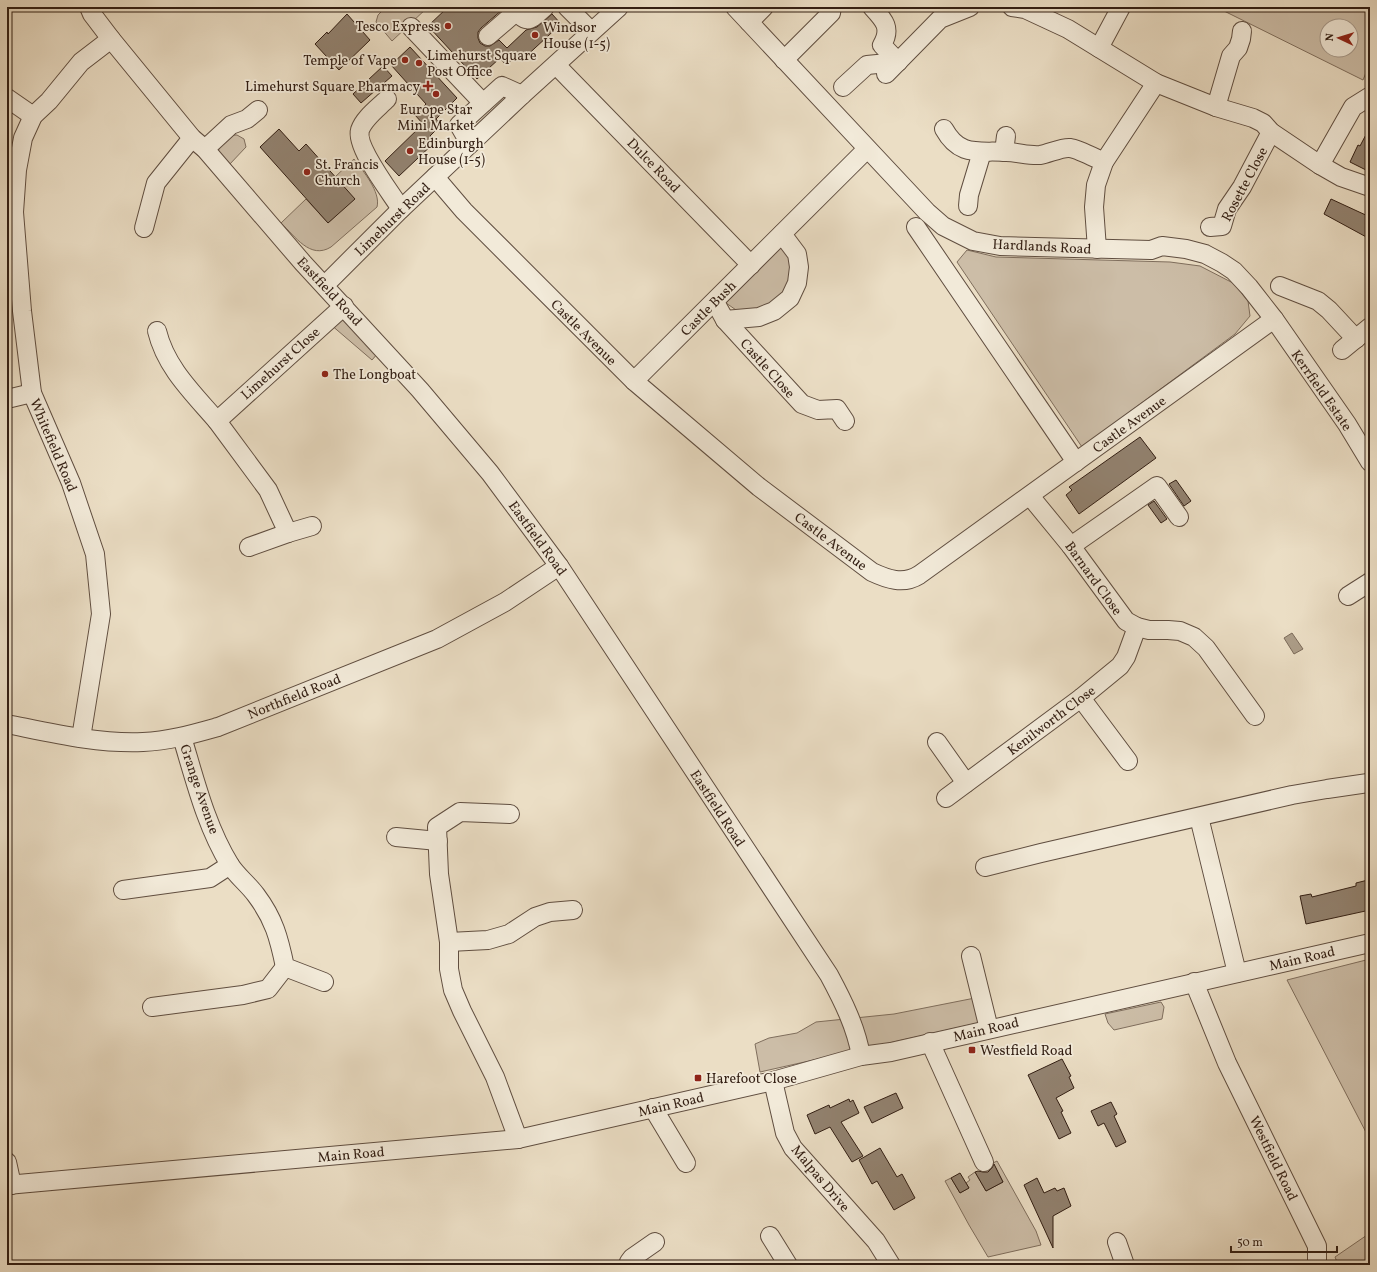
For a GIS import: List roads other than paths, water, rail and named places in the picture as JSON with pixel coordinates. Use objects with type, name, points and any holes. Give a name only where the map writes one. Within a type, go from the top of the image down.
[{"type":"street","name":"Eastfield Road","points":[[89,7],[92,14],[111,39],[199,143],[303,263],[325,285],[420,390],[490,473],[559,566],[829,975],[841,997],[850,1019],[861,1056]]},
{"type":"street","points":[[488,36],[514,9],[522,19],[531,19],[545,7]]},
{"type":"street","points":[[568,7],[591,31]]},
{"type":"street","name":"Limehurst Road","points":[[325,285],[401,209],[591,31],[619,7]]},
{"type":"street","name":"Hardlands Road","points":[[735,7],[867,149],[927,212],[943,226],[973,241],[1000,246],[1151,250],[1162,246],[1186,248],[1205,254],[1234,271],[1249,287],[1274,319]]},
{"type":"street","points":[[749,22],[764,7]]},
{"type":"street","points":[[784,60],[831,13],[832,7]]},
{"type":"street","points":[[872,7],[887,27],[886,39],[882,45],[892,68]]},
{"type":"street","points":[[892,68],[940,19],[970,7]]},
{"type":"street","points":[[1012,7],[1025,9],[1068,29],[1156,83],[1216,107],[1253,118],[1263,123],[1271,132],[1320,165],[1341,177],[1370,187]]},
{"type":"street","points":[[1099,48],[1121,7]]},
{"type":"street","points":[[411,27],[483,103]]},
{"type":"street","points":[[1216,107],[1231,56],[1238,48],[1242,31]]},
{"type":"street","name":"Whitefield Road","points":[[81,738],[101,614],[95,554],[71,483],[32,394],[22,311],[14,212],[17,170],[23,138],[33,116],[49,101],[82,62],[111,39]]},
{"type":"street","name":"Dulce Road","points":[[556,65],[751,265]]},
{"type":"street","points":[[843,87],[867,65],[892,68]]},
{"type":"street","points":[[1097,249],[1095,200],[1096,185],[1104,162],[1156,83]]},
{"type":"street","points":[[470,144],[459,125],[502,86],[522,95]]},
{"type":"street","points":[[1320,165],[1353,107],[1369,97]]},
{"type":"street","points":[[7,98],[33,116]]},
{"type":"street","points":[[387,100],[366,120],[360,131],[361,144],[401,209]]},
{"type":"street","points":[[144,228],[156,183],[199,143],[232,125],[247,119],[258,110]]},
{"type":"street","points":[[944,129],[957,145],[968,150],[982,152],[1005,144],[1038,155],[1069,148],[1104,162]]},
{"type":"street","name":"Rosette Close","points":[[1210,227],[1222,226],[1227,209],[1242,187],[1271,132]]},
{"type":"street","name":"Castle Bush","points":[[634,382],[867,149]]},
{"type":"street","points":[[968,206],[969,195],[982,152]]},
{"type":"street","name":"Castle Avenue","points":[[435,177],[464,211],[634,382],[759,487],[872,572],[888,580],[902,581],[915,578],[1274,319]]},
{"type":"street","points":[[916,227],[1076,462]]},
{"type":"street","name":"Castle Bush","points":[[725,320],[759,317],[774,311],[790,298],[797,283],[799,267],[797,254],[782,234]]},
{"type":"street","points":[[1280,286],[1318,301],[1331,312],[1349,344],[1370,327]]},
{"type":"street","name":"Castle Close","points":[[715,302],[725,320],[802,404],[818,410],[841,409]]},
{"type":"street","name":"Limehurst Close","points":[[217,421],[344,306]]},
{"type":"street","name":"Kerrfield Estate","points":[[1274,319],[1347,424],[1370,462]]},
{"type":"street","points":[[157,331],[162,347],[170,364],[191,392],[217,421],[268,490],[288,533]]},
{"type":"street","points":[[7,399],[32,394]]},
{"type":"street","points":[[1071,546],[1157,486],[1179,517]]},
{"type":"street","name":"Barnard Close","points":[[1030,496],[1071,546],[1126,621],[1137,627],[1149,630],[1168,630],[1194,637],[1206,648],[1255,716]]},
{"type":"street","points":[[249,547],[312,526]]},
{"type":"street","name":"Northfield Road","points":[[7,724],[81,738],[116,742],[137,742],[182,737],[218,727],[437,639],[505,602],[559,566]]},
{"type":"street","points":[[1348,596],[1370,582]]},
{"type":"street","name":"Kenilworth Close","points":[[946,798],[1081,698],[1120,666],[1126,657],[1137,627]]},
{"type":"street","points":[[1081,698],[1128,761]]},
{"type":"street","name":"Grange Avenue","points":[[182,737],[208,821],[230,865],[269,913],[280,939],[285,967]]},
{"type":"street","points":[[937,742],[966,784]]},
{"type":"street","points":[[985,867],[1292,795],[1327,788],[1368,783]]},
{"type":"street","points":[[510,814],[460,812],[437,827],[439,874],[449,942],[449,969],[453,990],[462,1012],[495,1077],[518,1139]]},
{"type":"street","points":[[1199,817],[1237,973]]},
{"type":"street","points":[[396,837],[438,841]]},
{"type":"street","points":[[123,890],[210,878],[230,865]]},
{"type":"street","points":[[449,942],[488,940],[509,934],[535,917],[550,912],[573,910]]},
{"type":"street","name":"Main Road","points":[[9,1185],[518,1139],[773,1081],[861,1056],[891,1052],[1370,943]]},
{"type":"street","points":[[971,956],[988,1029]]},
{"type":"street","points":[[152,1007],[243,995],[268,989],[285,967],[324,982]]},
{"type":"street","name":"Westfield Road","points":[[1194,982],[1227,1063],[1317,1246],[1317,1265]]},
{"type":"street","points":[[930,1042],[984,1162]]},
{"type":"street","name":"Malpas Drive","points":[[773,1081],[785,1133],[793,1148],[876,1242],[891,1265]]},
{"type":"street","points":[[653,1108],[686,1163]]},
{"type":"street","points":[[7,1162],[9,1185]]},
{"type":"street","points":[[770,1236],[788,1265]]},
{"type":"street","points":[[630,1265],[629,1262],[632,1258],[655,1242]]},
{"type":"street","points":[[1117,1242],[1125,1265]]},
{"type":"place","name":"Tesco Express","points":[[448,26]]},
{"type":"place","name":"Windsor House (1-5)","points":[[535,35]]},
{"type":"place","name":"Temple of Vape","points":[[405,60]]},
{"type":"place","name":"Limehurst Square Post Office","points":[[419,63]]},
{"type":"place","name":"Limehurst Square Pharmacy","points":[[428,86]]},
{"type":"place","name":"Europe Star Mini Market","points":[[436,94]]},
{"type":"place","name":"Edinburgh House (1-5)","points":[[410,151]]},
{"type":"place","name":"St. Francis Church","points":[[307,172]]},
{"type":"place","name":"The Longboat","points":[[325,374]]},
{"type":"place","name":"Westfield Road","points":[[972,1050]]},
{"type":"place","name":"Harefoot Close","points":[[698,1078]]}]
